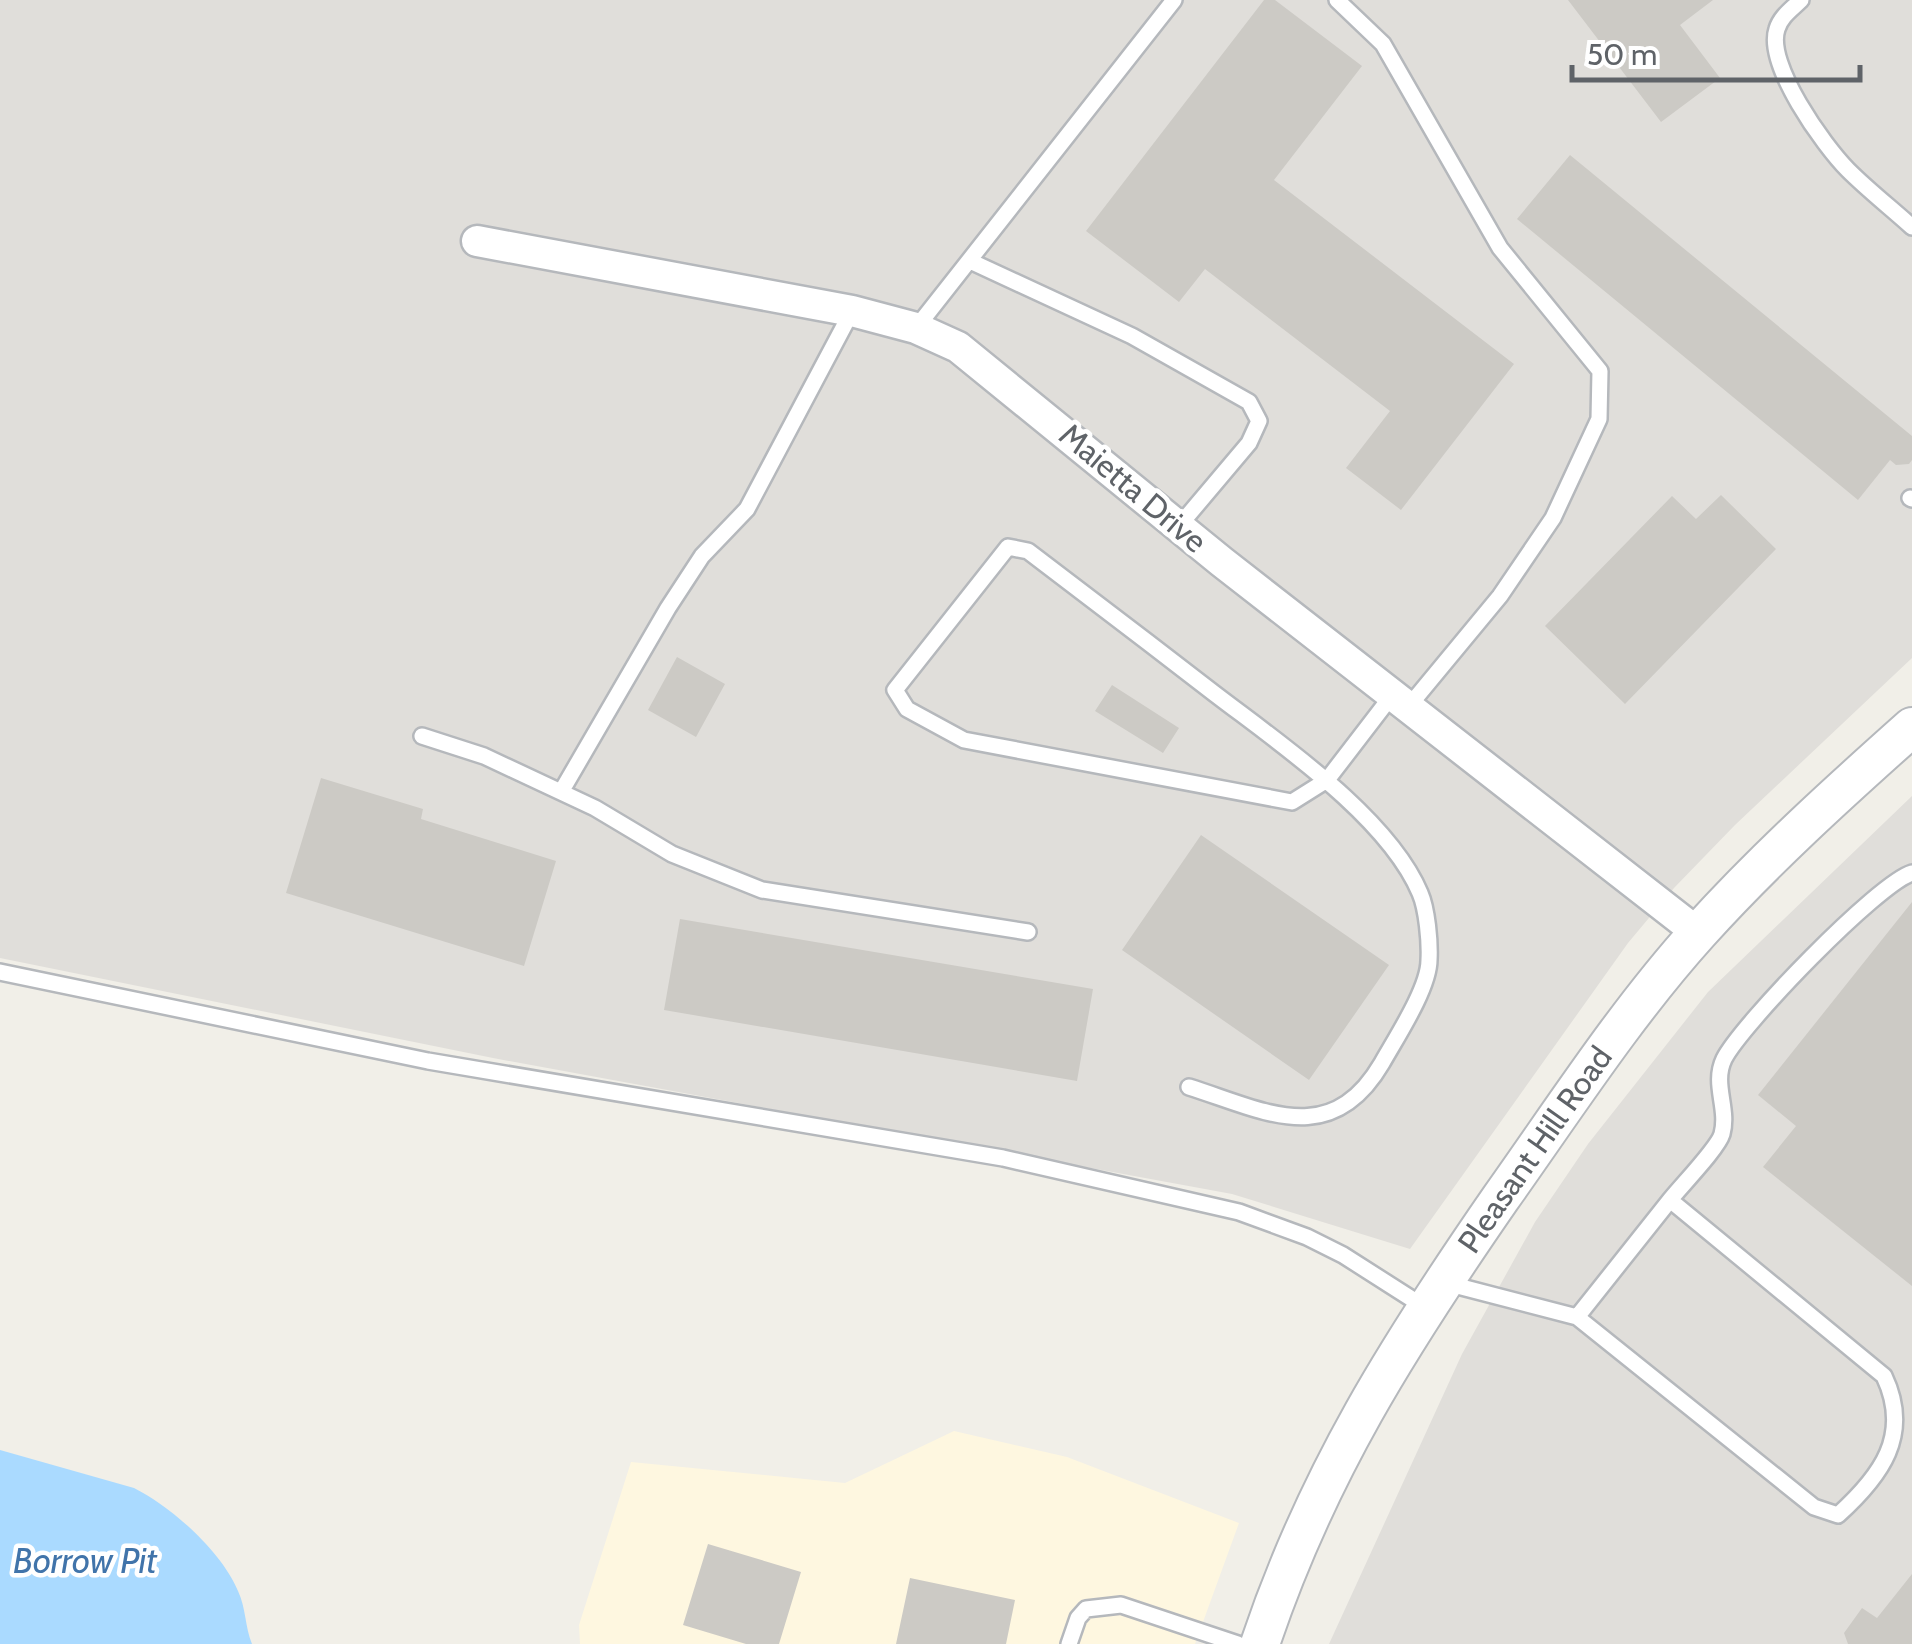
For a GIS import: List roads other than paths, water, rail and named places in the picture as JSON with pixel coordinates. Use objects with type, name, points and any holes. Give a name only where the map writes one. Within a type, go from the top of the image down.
[{"type":"street","name":"Maietta Drive","points":[[477,241],[852,310],[916,328],[958,347],[1179,526],[1698,932]]},
{"type":"street","name":"Pleasant Hill Road","points":[[1260,1644],[1295,1546],[1364,1406],[1434,1295],[1616,1036],[1698,932],[1781,849],[1908,736]]},
{"type":"lane","points":[[916,328],[1174,0]]},
{"type":"lane","points":[[1189,1088],[1285,1118],[1322,1117],[1347,1104],[1378,1069],[1412,1010],[1430,963],[1421,894],[1391,846],[1327,780],[1028,551],[1008,548],[895,690],[907,709],[964,740],[1292,802],[1327,780],[1500,596],[1553,518],[1599,419],[1600,371],[1500,248],[1383,44],[1337,0]]},
{"type":"lane","points":[[1802,0],[1782,18],[1775,33],[1788,79],[1823,141],[1848,170],[1912,227]]},
{"type":"lane","points":[[970,260],[1132,336],[1249,402],[1259,420],[1249,443],[1179,526]]},
{"type":"lane","points":[[562,792],[676,595],[702,556],[746,509],[852,310]]},
{"type":"lane","points":[[422,736],[484,756],[562,792],[672,854],[762,890],[1028,932]]},
{"type":"lane","points":[[1576,1317],[1721,1135],[1724,1114],[1718,1077],[1737,1039],[1858,910],[1899,877],[1912,873]]},
{"type":"lane","points":[[0,972],[446,1064],[1002,1158],[1239,1212],[1306,1237],[1434,1295],[1576,1317],[1814,1507],[1838,1514],[1876,1481],[1894,1450],[1900,1416],[1898,1397],[1884,1376],[1670,1200]]},
{"type":"lane","points":[[1069,1644],[1078,1618],[1086,1609],[1121,1605],[1238,1644]]},
{"type":"water","name":"Borrow Pit","points":[[0,1450],[134,1488],[164,1507],[208,1546],[230,1576],[241,1597],[252,1644],[0,1644]]}]
